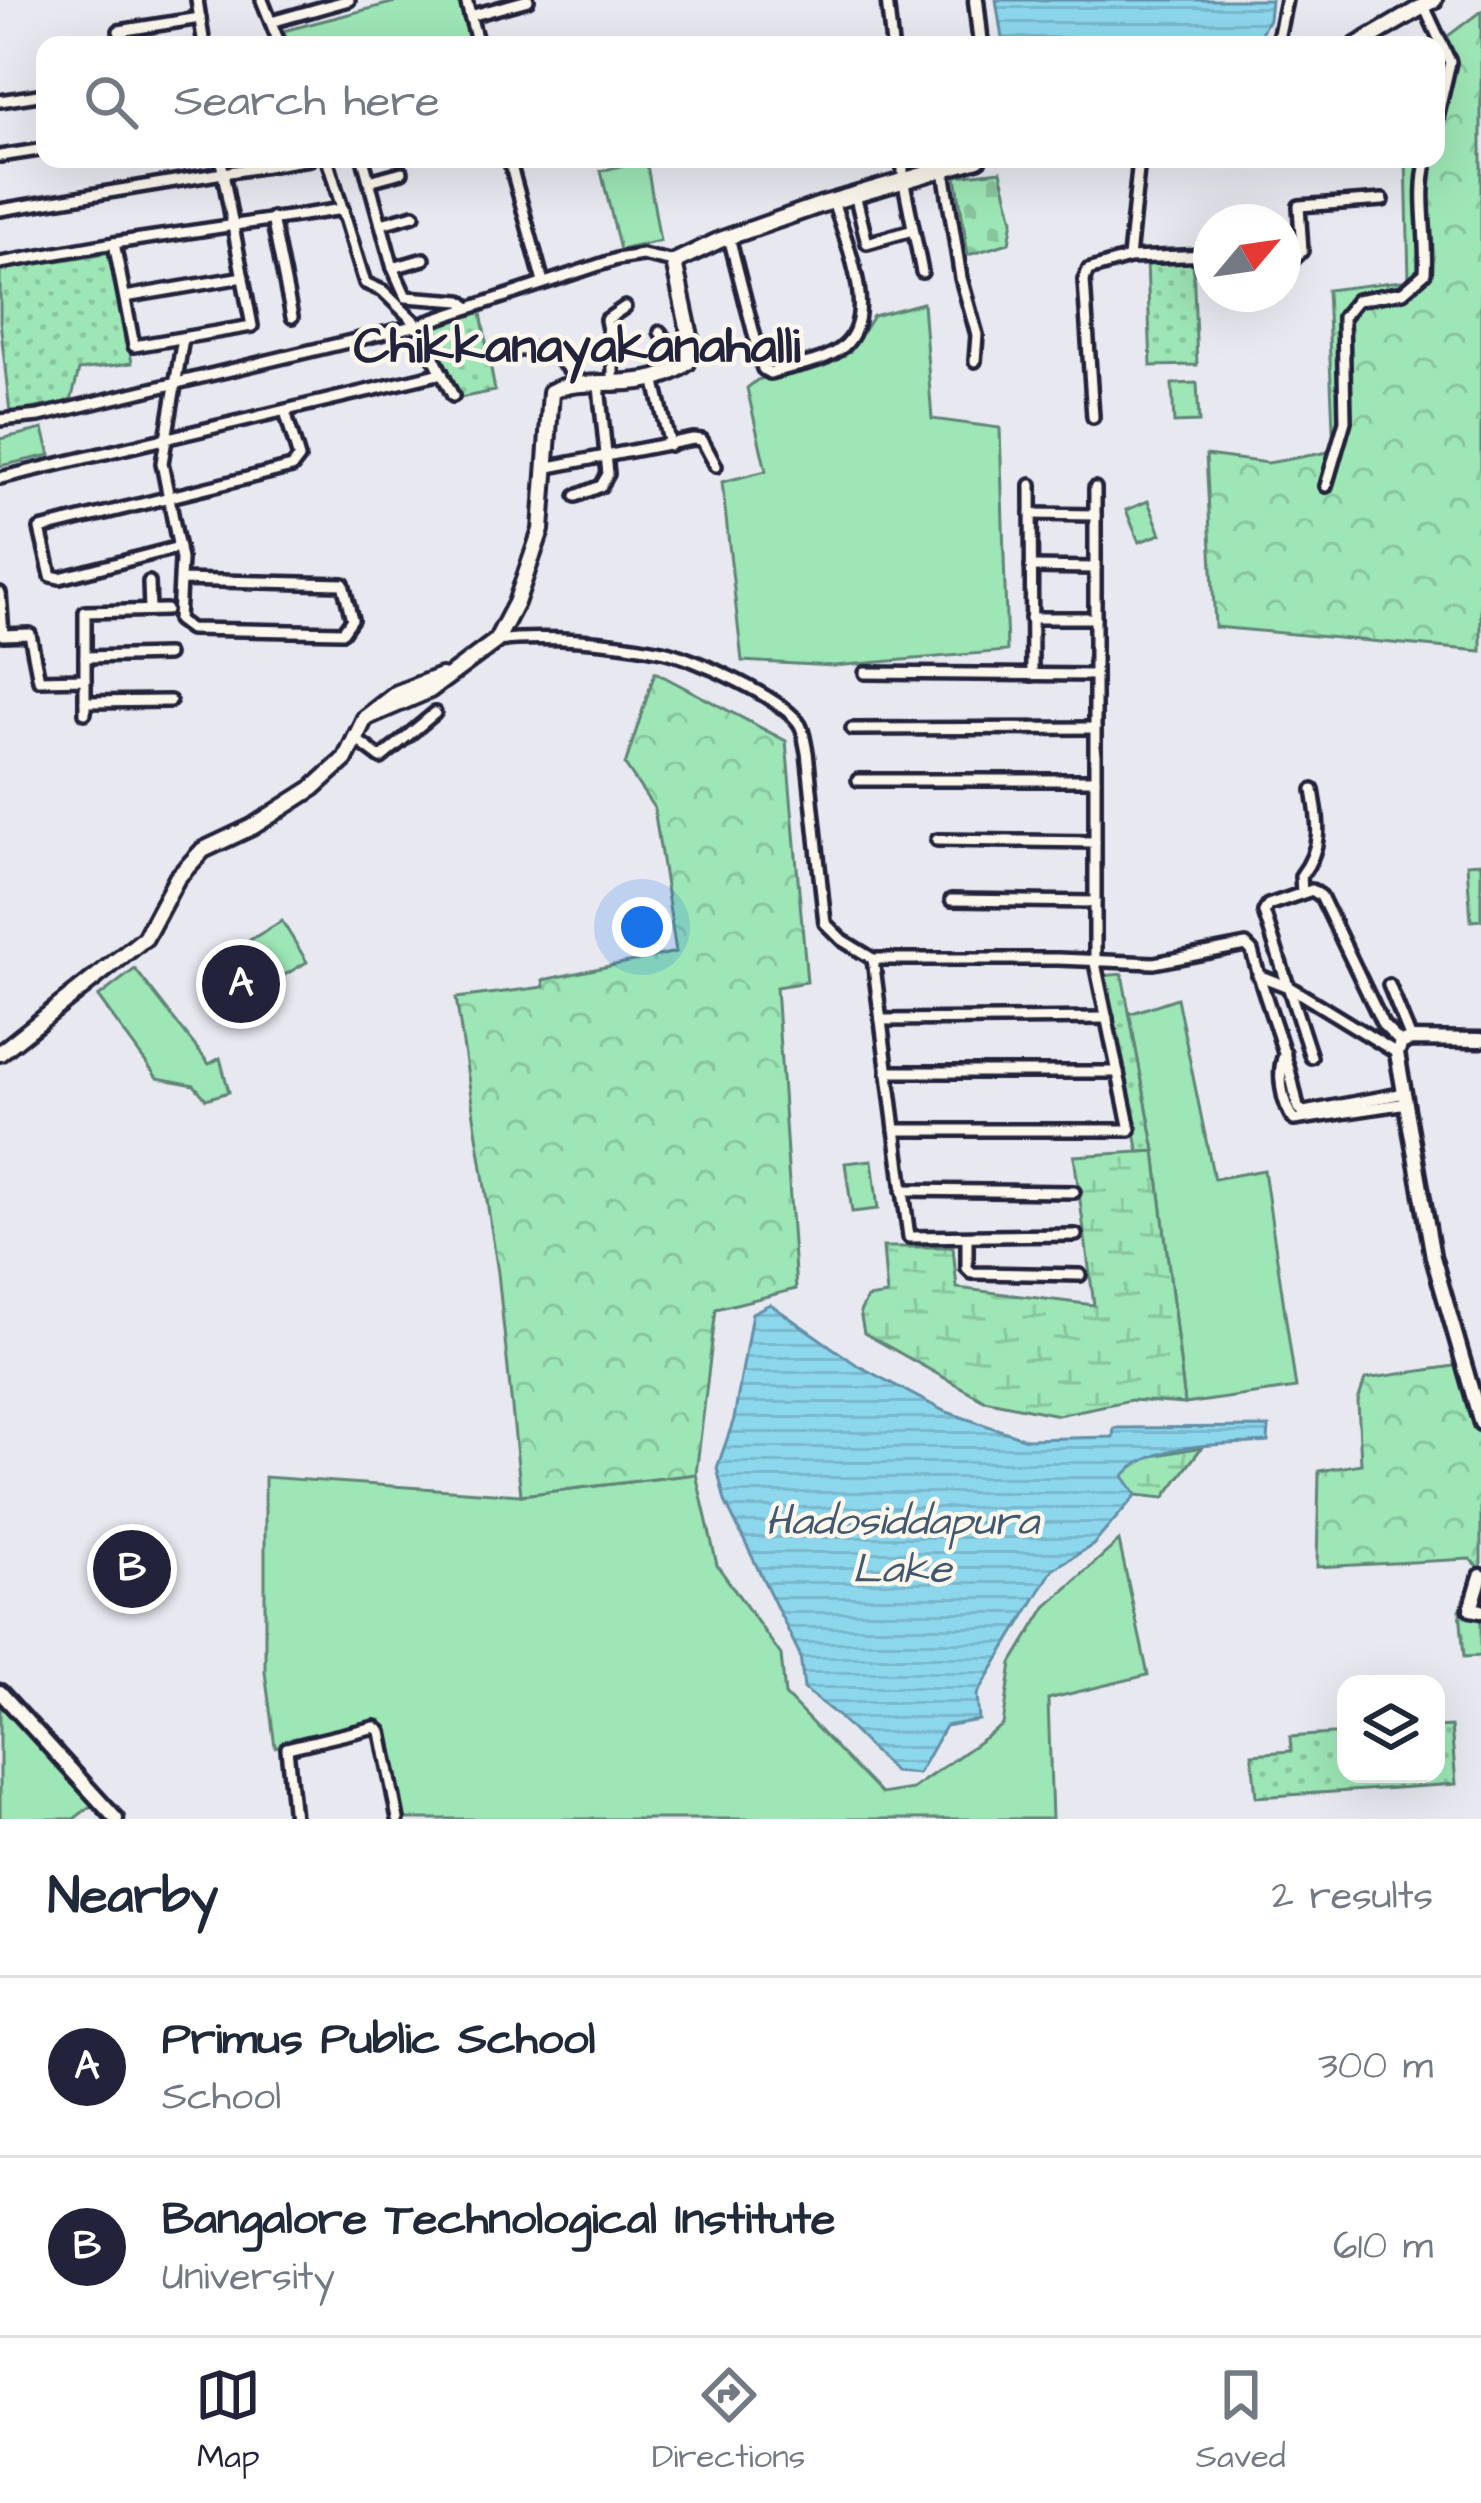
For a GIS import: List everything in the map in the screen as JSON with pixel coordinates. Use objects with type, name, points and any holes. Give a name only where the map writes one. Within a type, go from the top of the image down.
[{"type":"main road","points":[[1372,36],[1429,3]]},
{"type":"main road","points":[[0,1053],[145,938],[178,878],[203,850],[252,827],[313,788],[345,759],[365,718],[430,690],[496,641],[517,604],[536,552],[544,506],[551,392],[561,387],[654,378],[681,368],[691,346],[674,262],[729,237],[833,201],[950,168]]},
{"type":"street","points":[[197,0],[203,36]]},
{"type":"street","points":[[262,0],[276,36]]},
{"type":"street","points":[[271,22],[349,0]]},
{"type":"street","points":[[466,0],[476,36]]},
{"type":"street","points":[[470,16],[528,0]]},
{"type":"street","points":[[887,0],[891,36]]},
{"type":"street","points":[[976,0],[980,36]]},
{"type":"street","points":[[1279,36],[1286,0]]},
{"type":"street","points":[[1429,3],[1441,36]]},
{"type":"street","points":[[119,31],[200,18]]},
{"type":"street","points":[[1445,48],[1450,62],[1445,84]]},
{"type":"street","points":[[0,101],[36,95]]},
{"type":"street","points":[[0,156],[36,150]]},
{"type":"street","points":[[115,243],[134,346],[252,326],[222,168]]},
{"type":"street","points":[[0,210],[254,168]]},
{"type":"street","points":[[330,168],[365,283],[382,291],[418,325],[453,396]]},
{"type":"street","points":[[365,168],[393,268],[406,297],[461,301],[467,306]]},
{"type":"street","points":[[511,168],[543,282]]},
{"type":"street","points":[[903,168],[922,272]]},
{"type":"street","points":[[1130,258],[1138,168]]},
{"type":"street","points":[[1325,486],[1345,422],[1342,317],[1357,300],[1403,292],[1425,274],[1424,168]]},
{"type":"street","points":[[944,170],[977,335],[975,361]]},
{"type":"street","points":[[369,181],[402,172]]},
{"type":"street","points":[[855,194],[871,256]]},
{"type":"street","points":[[1301,206],[1383,200]]},
{"type":"street","points":[[729,237],[763,369],[770,373],[838,351],[849,340],[862,306],[833,201]]},
{"type":"street","points":[[0,262],[343,208]]},
{"type":"street","points":[[381,224],[414,215]]},
{"type":"street","points":[[272,218],[292,317]]},
{"type":"street","points":[[867,243],[914,230]]},
{"type":"street","points":[[0,421],[175,385],[418,325],[543,282],[642,255],[674,262]]},
{"type":"street","points":[[1094,417],[1084,280],[1088,270],[1130,258],[1193,256]]},
{"type":"street","points":[[393,268],[424,259]]},
{"type":"street","points":[[124,297],[242,277]]},
{"type":"street","points":[[576,496],[604,483],[608,458],[599,386],[613,353],[605,320],[625,307]]},
{"type":"street","points":[[660,332],[670,345],[691,346]]},
{"type":"street","points":[[180,580],[343,584],[352,619],[343,632],[190,629],[178,620],[179,547],[162,464],[183,338]]},
{"type":"street","points":[[491,354],[546,350],[599,386]]},
{"type":"street","points":[[0,478],[442,374]]},
{"type":"street","points":[[654,378],[670,445]]},
{"type":"street","points":[[179,547],[60,578],[51,576],[40,529],[296,464],[286,411]]},
{"type":"street","points":[[544,469],[702,440],[716,466]]},
{"type":"street","points":[[1031,485],[1032,674]]},
{"type":"street","points":[[895,1130],[1128,1132],[1095,962],[1095,488]]},
{"type":"street","points":[[1031,514],[1095,515]]},
{"type":"street","points":[[1031,567],[1095,568]]},
{"type":"street","points":[[149,583],[150,610]]},
{"type":"street","points":[[0,592],[2,635],[30,634],[39,680],[85,679]]},
{"type":"street","points":[[166,610],[85,613],[85,707],[170,700]]},
{"type":"street","points":[[1031,618],[1095,618]]},
{"type":"street","points":[[496,641],[568,640],[666,651],[784,708],[801,726],[807,752],[825,922],[842,940],[873,959],[1058,958],[1154,963],[1246,945],[1252,951],[1267,1010],[1285,1053],[1298,1108],[1304,1112],[1406,1098]]},
{"type":"street","points":[[85,657],[167,655]]},
{"type":"street","points":[[866,673],[1095,675]]},
{"type":"street","points":[[353,736],[381,758],[435,713]]},
{"type":"street","points":[[852,729],[1095,728]]},
{"type":"street","points":[[858,780],[1095,780]]},
{"type":"street","points":[[1302,893],[1301,876],[1319,843],[1313,790]]},
{"type":"street","points":[[937,840],[1095,842]]},
{"type":"street","points":[[1311,1057],[1264,912],[1268,905],[1316,891],[1383,1024],[1403,1045]]},
{"type":"street","points":[[951,900],[1095,902]]},
{"type":"street","points":[[873,959],[909,1237],[1076,1235]]},
{"type":"street","points":[[1258,975],[1403,1045],[1481,1040]]},
{"type":"street","points":[[1389,985],[1403,1045],[1406,1098],[1433,1257],[1481,1423]]},
{"type":"street","points":[[881,1019],[1107,1018]]},
{"type":"street","points":[[887,1072],[1118,1072]]},
{"type":"street","points":[[902,1190],[1074,1192]]},
{"type":"street","points":[[967,1237],[967,1268],[972,1274],[1079,1275]]},
{"type":"street","points":[[1481,1576],[1472,1609],[1481,1611]]},
{"type":"street","points":[[0,1692],[116,1819]]},
{"type":"street","points":[[294,1819],[287,1748],[375,1727],[381,1732],[398,1819]]},
{"type":"green space","points":[[403,0],[458,0],[469,36],[286,36],[283,31]]},
{"type":"green space","points":[[1481,11],[1481,651],[1215,627],[1206,455],[1268,463],[1334,451],[1327,290],[1409,280],[1406,168],[1445,168],[1445,38]]},
{"type":"green space","points":[[648,168],[660,241],[620,250],[601,171]]},
{"type":"green space","points":[[1001,171],[1013,220],[1009,243],[968,255],[956,176]]},
{"type":"green space","points":[[113,252],[132,363],[79,370],[71,401],[10,413],[0,270]]},
{"type":"green space","points":[[1193,261],[1197,365],[1151,366],[1147,263]]},
{"type":"green space","points":[[923,303],[932,419],[1000,428],[1007,651],[834,666],[742,661],[722,482],[766,471],[747,388],[757,380],[850,352],[873,316]]},
{"type":"green space","points":[[473,306],[480,307],[495,391],[459,398],[427,331]]},
{"type":"green space","points":[[1197,383],[1199,422],[1174,423],[1172,384]]},
{"type":"green space","points":[[43,429],[50,455],[0,466],[0,439]]},
{"type":"green space","points":[[1148,501],[1161,534],[1139,542],[1126,510]]},
{"type":"green space","points":[[655,672],[786,741],[807,982],[776,987],[796,1289],[716,1309],[696,1474],[521,1495],[498,1273],[456,998],[544,987],[543,980],[676,952],[654,808],[625,765]]},
{"type":"green space","points":[[1481,863],[1481,920],[1471,921],[1467,864]]},
{"type":"green space","points":[[282,921],[307,962],[233,1005],[209,964]]},
{"type":"green space","points":[[135,969],[209,1064],[220,1058],[229,1092],[206,1099],[194,1085],[157,1078],[98,997]]},
{"type":"green space","points":[[1122,974],[1155,1151],[1139,1152],[1101,976]]},
{"type":"green space","points":[[1177,998],[1214,1179],[1264,1170],[1296,1388],[1185,1404],[1155,1151],[1129,1014]]},
{"type":"green space","points":[[1155,1151],[1185,1404],[1131,1400],[1058,1415],[984,1400],[864,1333],[860,1312],[867,1298],[887,1295],[883,1247],[953,1247],[957,1288],[1094,1305],[1074,1156]]},
{"type":"green space","points":[[872,1160],[878,1209],[852,1212],[845,1163]]},
{"type":"green space","points":[[1461,1365],[1481,1428],[1481,1656],[1464,1657],[1460,1610],[1480,1569],[1470,1559],[1317,1567],[1319,1471],[1361,1464],[1358,1401],[1365,1379]]},
{"type":"green space","points":[[1202,1447],[1164,1498],[1136,1495],[1122,1476],[1140,1458]]},
{"type":"green space","points":[[696,1474],[717,1565],[781,1655],[785,1695],[881,1794],[912,1789],[1003,1725],[1012,1663],[1046,1607],[1119,1541],[1148,1675],[1048,1699],[1052,1819],[399,1819],[380,1720],[275,1747],[265,1672],[265,1477],[521,1495]]},
{"type":"green space","points":[[0,1703],[92,1805],[74,1819],[0,1819]]},
{"type":"green space","points":[[1445,1726],[1451,1726],[1456,1784],[1256,1797],[1252,1754],[1291,1751],[1290,1737],[1337,1734],[1337,1783],[1445,1783]]},
{"type":"water","points":[[996,0],[1271,0],[1269,19],[1259,36],[1002,36]]},
{"type":"water","name":"Hadosiddapura Lake","points":[[770,1304],[857,1365],[944,1411],[1026,1439],[1113,1437],[1114,1428],[1269,1427],[1268,1442],[1171,1450],[1137,1464],[1123,1476],[1136,1495],[1093,1545],[1053,1569],[977,1695],[979,1720],[945,1726],[918,1774],[894,1772],[804,1689],[800,1655],[725,1501],[717,1468],[734,1419],[752,1313]]},
{"type":"place","name":"Primus Public School","points":[[241,984]]},
{"type":"place","name":"Bangalore Technological Institute","points":[[132,1569]]},
{"type":"district","name":"Chikkanayakanahalli","points":[[577,347]]}]
